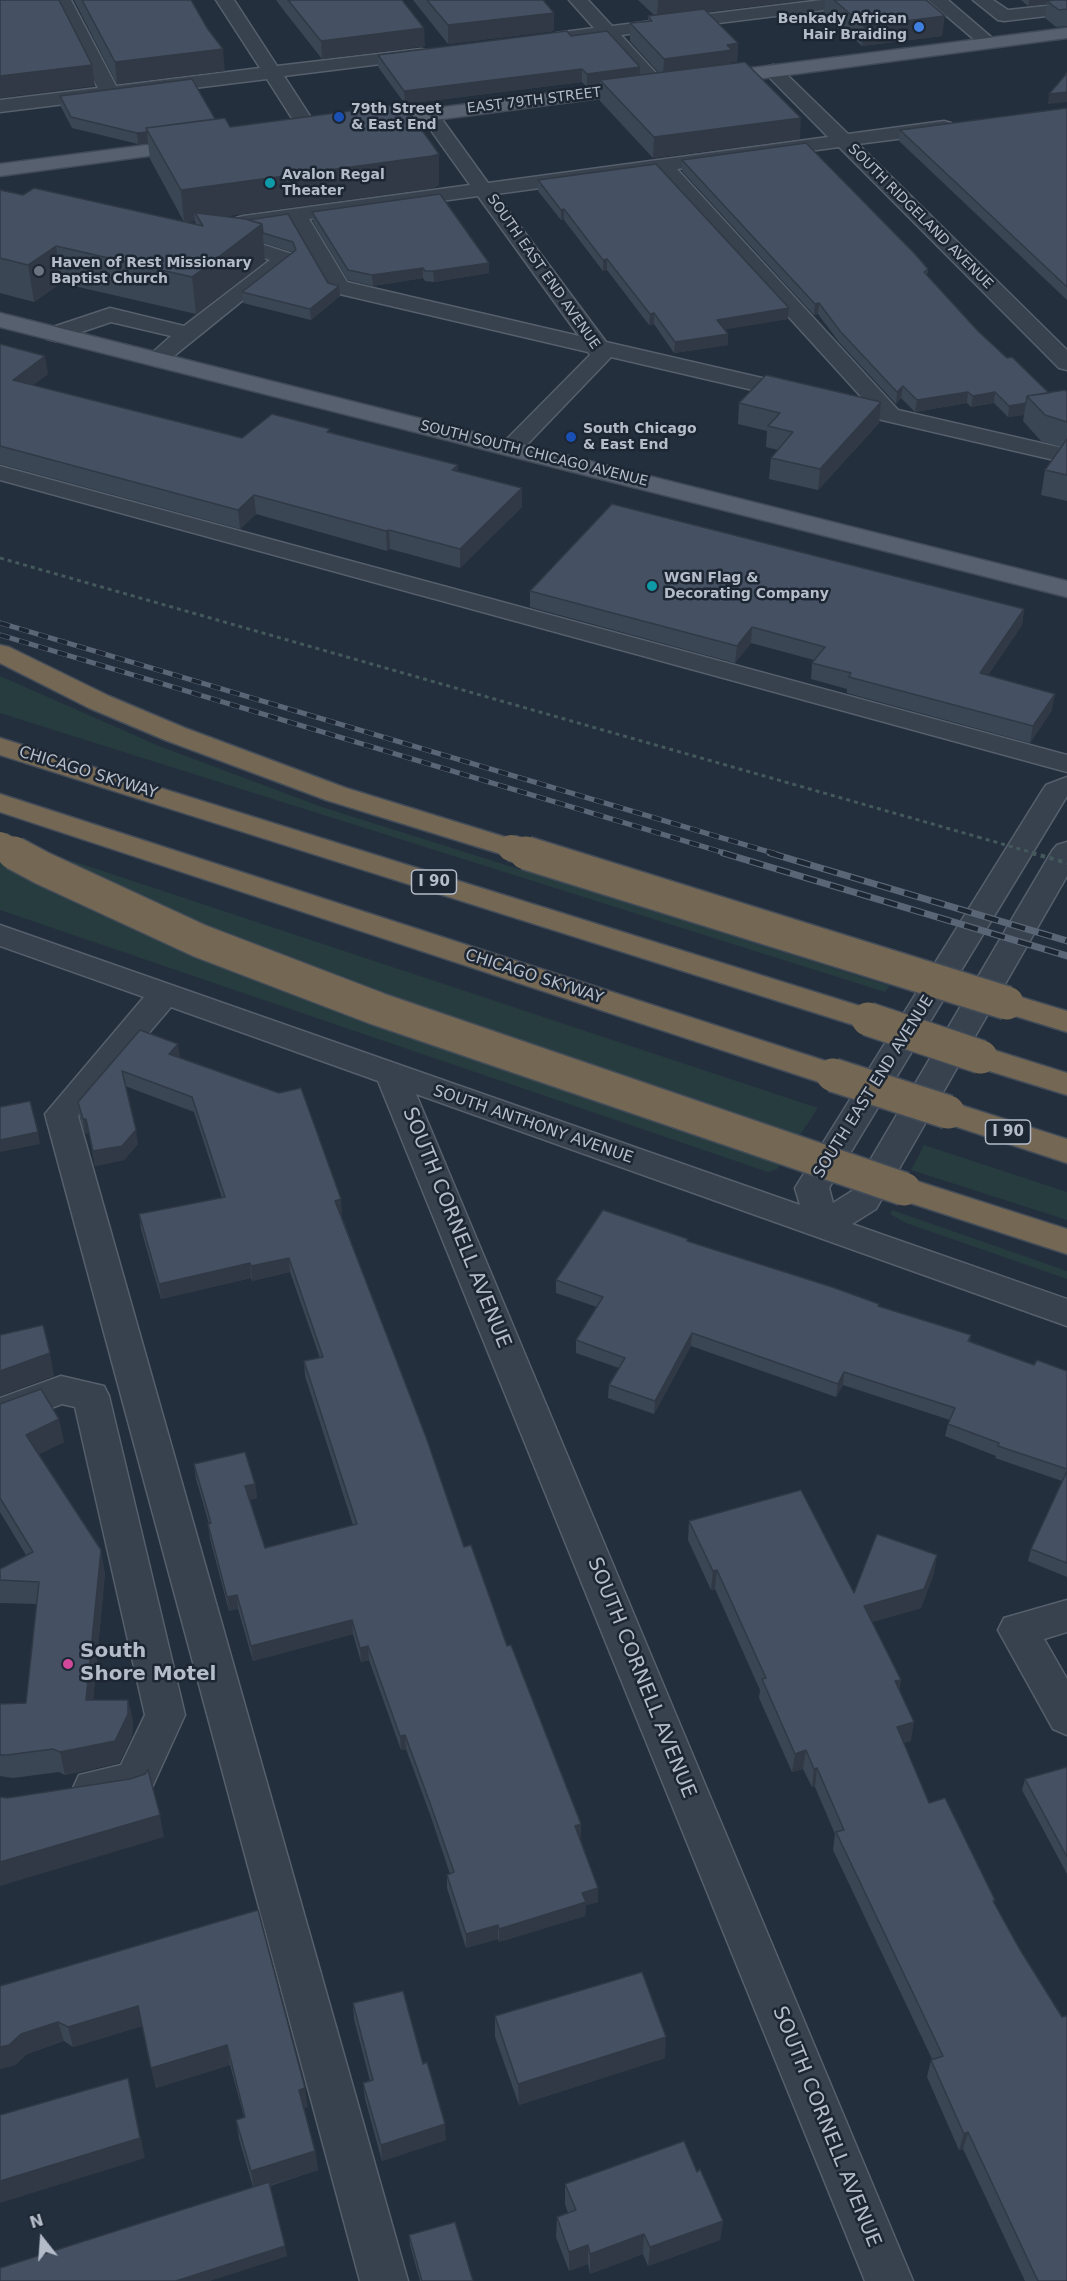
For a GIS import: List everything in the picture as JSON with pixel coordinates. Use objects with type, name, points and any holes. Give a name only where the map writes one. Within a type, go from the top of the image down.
[{"type":"highway","points":[[0,653],[132,716],[336,794],[1067,1022]]},
{"type":"highway","name":"CHICAGO SKYWAY","points":[[0,746],[868,1019],[1067,1084]]},
{"type":"highway","name":"CHICAGO SKYWAY","points":[[0,803],[1067,1151]]},
{"type":"highway","points":[[0,845],[42,868],[200,941],[378,1010],[1067,1242]]},
{"type":"main road","name":"EAST 79TH STREET","points":[[353,124],[1067,33]]},
{"type":"main road","points":[[285,133],[331,127]]},
{"type":"main road","points":[[0,170],[214,142]]},
{"type":"main road","name":"SOUTH SOUTH CHICAGO AVENUE","points":[[0,320],[1067,588]]},
{"type":"street","points":[[62,0],[110,93]]},
{"type":"street","points":[[225,0],[309,130]]},
{"type":"street","points":[[578,0],[658,85]]},
{"type":"street","points":[[546,39],[607,32],[764,6],[865,0]]},
{"type":"street","points":[[937,0],[989,43]]},
{"type":"street","points":[[982,0],[1004,16],[1061,9]]},
{"type":"street","points":[[1061,9],[1052,16],[1067,27]]},
{"type":"street","points":[[0,106],[441,52]]},
{"type":"street","name":"SOUTH RIDGELAND AVENUE","points":[[773,71],[1067,363]]},
{"type":"street","name":"SOUTH EAST END AVENUE","points":[[429,115],[598,347],[601,356],[511,448]]},
{"type":"street","points":[[156,359],[186,333],[285,258],[212,235],[296,215],[962,124]]},
{"type":"street","points":[[662,165],[890,415]]},
{"type":"street","points":[[296,215],[339,287],[1067,456]]},
{"type":"street","points":[[56,334],[110,315],[186,333]]},
{"type":"street","points":[[0,473],[1067,764]]},
{"type":"street","name":"SOUTH EAST END AVENUE","points":[[822,1227],[812,1188],[1056,791],[1067,785]]},
{"type":"street","points":[[822,1227],[864,1200],[1067,850]]},
{"type":"street","name":"SOUTH ANTHONY AVENUE","points":[[0,935],[1067,1313]]},
{"type":"street","points":[[165,993],[61,1114],[384,2281]]},
{"type":"street","name":"SOUTH CORNELL AVENUE","points":[[392,1075],[890,2281]]},
{"type":"street","points":[[0,1413],[61,1390],[91,1396],[165,1715],[134,1781],[77,1791]]},
{"type":"street","points":[[1067,1616],[1018,1630],[1067,1717]]},
{"type":"path","points":[[0,558],[1067,863]]},
{"type":"green space","points":[[0,676],[159,746],[322,807],[890,986],[885,992],[0,713]]},
{"type":"green space","points":[[0,837],[818,1108],[777,1169],[768,1172],[0,910]]},
{"type":"green space","points":[[924,1145],[1067,1192],[1067,1220],[911,1170]]},
{"type":"green space","points":[[892,1210],[1067,1271],[1067,1279],[906,1223],[890,1214]]},
{"type":"building","points":[[0,0],[59,0],[92,65],[0,76]]},
{"type":"building","points":[[82,0],[191,0],[207,28],[223,49],[115,62]]},
{"type":"building","points":[[288,0],[402,0],[424,28],[321,41]]},
{"type":"building","points":[[427,0],[543,0],[554,13],[448,25]]},
{"type":"building","points":[[834,0],[926,0],[945,16],[864,26]]},
{"type":"building","points":[[1067,0],[1067,9],[1059,10],[1047,1]]},
{"type":"building","points":[[704,9],[738,43],[727,45],[732,50],[664,59],[630,23],[652,21],[648,16]]},
{"type":"building","points":[[567,31],[571,36],[607,31],[640,67],[587,74],[582,69],[404,91],[378,55]]},
{"type":"building","points":[[745,62],[801,118],[654,137],[600,80]]},
{"type":"building","points":[[1067,73],[1067,92],[1049,94]]},
{"type":"building","points":[[192,79],[215,119],[146,128],[147,132],[137,133],[71,117],[60,96]]},
{"type":"building","points":[[403,104],[439,154],[181,190],[146,128],[225,118],[230,127]]},
{"type":"building","points":[[1067,108],[1067,287],[900,130]]},
{"type":"building","points":[[806,143],[915,254],[928,269],[924,272],[978,331],[1007,358],[1012,357],[1049,393],[1027,396],[1026,403],[1009,406],[995,392],[973,396],[968,392],[917,400],[903,386],[897,392],[840,331],[819,303],[815,304],[682,160]]},
{"type":"building","points":[[656,164],[789,308],[717,320],[728,334],[675,342],[654,313],[650,314],[607,259],[603,260],[564,209],[561,210],[538,180]]},
{"type":"building","points":[[34,188],[203,226],[194,211],[246,219],[262,224],[192,277],[56,246],[28,265],[0,258],[0,190],[23,195]]},
{"type":"building","points":[[440,194],[489,263],[433,271],[425,271],[423,268],[372,275],[348,270],[312,212]]},
{"type":"building","points":[[288,214],[328,283],[339,286],[310,309],[242,292],[296,250],[293,242],[263,233],[262,224],[248,220]]},
{"type":"building","points":[[0,344],[45,356],[13,380],[242,438],[272,414],[330,429],[327,432],[458,465],[452,470],[522,488],[460,549],[254,495],[238,510],[0,446]]},
{"type":"building","points":[[766,375],[881,402],[820,469],[771,458],[793,432],[768,426],[780,413],[739,403]]},
{"type":"building","points":[[1065,390],[1067,392],[1067,422],[1045,415],[1027,396]]},
{"type":"building","points":[[1067,439],[1067,475],[1045,470]]},
{"type":"building","points":[[612,504],[1024,609],[980,673],[1055,694],[1033,726],[849,677],[851,673],[812,663],[825,647],[752,627],[737,646],[530,591]]},
{"type":"building","points":[[140,1030],[178,1044],[169,1054],[279,1093],[301,1088],[341,1199],[335,1201],[426,1437],[464,1547],[471,1545],[507,1646],[511,1645],[581,1824],[575,1826],[598,1888],[582,1893],[586,1902],[499,1929],[498,1925],[466,1934],[447,1875],[454,1872],[430,1803],[405,1735],[400,1736],[368,1646],[360,1648],[352,1620],[251,1646],[237,1595],[227,1597],[208,1524],[211,1523],[194,1464],[245,1452],[255,1484],[245,1486],[265,1548],[357,1524],[304,1361],[323,1357],[289,1258],[251,1266],[250,1263],[159,1284],[139,1214],[225,1197],[192,1097],[122,1071],[136,1130],[122,1146],[93,1151],[86,1119],[83,1119],[78,1102]]},
{"type":"building","points":[[30,1101],[38,1132],[0,1140],[0,1107]]},
{"type":"building","points":[[603,1210],[688,1239],[687,1241],[832,1287],[879,1304],[878,1306],[971,1335],[968,1341],[1034,1365],[1037,1360],[1067,1371],[1067,1469],[998,1446],[999,1443],[948,1424],[955,1408],[844,1372],[838,1384],[692,1333],[655,1401],[609,1385],[625,1358],[576,1340],[603,1297],[556,1280]]},
{"type":"building","points":[[43,1325],[50,1353],[0,1371],[0,1335]]},
{"type":"building","points":[[41,1389],[59,1419],[26,1435],[101,1550],[86,1700],[128,1700],[128,1714],[115,1741],[60,1752],[53,1749],[0,1755],[0,1704],[26,1703],[39,1582],[0,1580],[0,1569],[33,1552],[0,1498],[0,1404]]},
{"type":"building","points":[[1067,1471],[1067,1563],[1031,1549]]},
{"type":"building","points":[[801,1490],[854,1593],[877,1534],[937,1555],[924,1589],[864,1606],[901,1680],[895,1681],[914,1722],[897,1727],[929,1803],[945,1798],[995,1900],[993,1901],[1019,1948],[1062,2017],[1067,2016],[1067,2281],[1038,2281],[968,2132],[964,2134],[931,2060],[943,2056],[836,1832],[844,1830],[817,1768],[814,1769],[806,1750],[795,1754],[762,1679],[766,1678],[717,1570],[713,1571],[689,1521]]},
{"type":"building","points":[[1067,1767],[1067,1857],[1025,1779]]},
{"type":"building","points":[[148,1770],[160,1815],[0,1862],[0,1797],[7,1798],[130,1779],[145,1774]]},
{"type":"building","points":[[258,1910],[305,2088],[299,2090],[315,2151],[251,2171],[236,2120],[245,2117],[227,2045],[151,2068],[138,2006],[68,2027],[58,2022],[21,2034],[9,2045],[0,2047],[0,1986]]},
{"type":"building","points":[[642,1972],[666,2037],[518,2084],[495,2016]]},
{"type":"building","points":[[403,1991],[423,2064],[427,2062],[445,2124],[381,2145],[363,2083],[373,2080],[353,2003]]},
{"type":"building","points":[[128,2078],[140,2138],[0,2181],[0,2115]]},
{"type":"building","points":[[684,2141],[697,2172],[700,2169],[723,2221],[650,2247],[644,2234],[590,2254],[588,2245],[569,2252],[557,2217],[576,2210],[565,2184]]},
{"type":"building","points":[[269,2182],[285,2246],[176,2281],[0,2281],[0,2268]]},
{"type":"building","points":[[455,2222],[473,2281],[422,2281],[409,2235]]},
{"type":"railway","points":[[0,623],[776,854]]},
{"type":"railway","points":[[0,635],[728,854]]},
{"type":"railway","points":[[723,853],[1067,956]]},
{"type":"railway","points":[[770,853],[1067,941]]},
{"type":"place","name":"Benkady African Hair Braiding","points":[[919,27]]},
{"type":"place","name":"79th Street & East End","points":[[339,117]]},
{"type":"place","name":"Avalon Regal Theater","points":[[270,183]]},
{"type":"place","name":"Haven of Rest Missionary Baptist Church","points":[[39,271]]},
{"type":"place","name":"South Chicago & East End","points":[[571,437]]},
{"type":"place","name":"WGN Flag & Decorating Company","points":[[652,586]]},
{"type":"place","name":"South Shore Motel","points":[[68,1664]]}]
